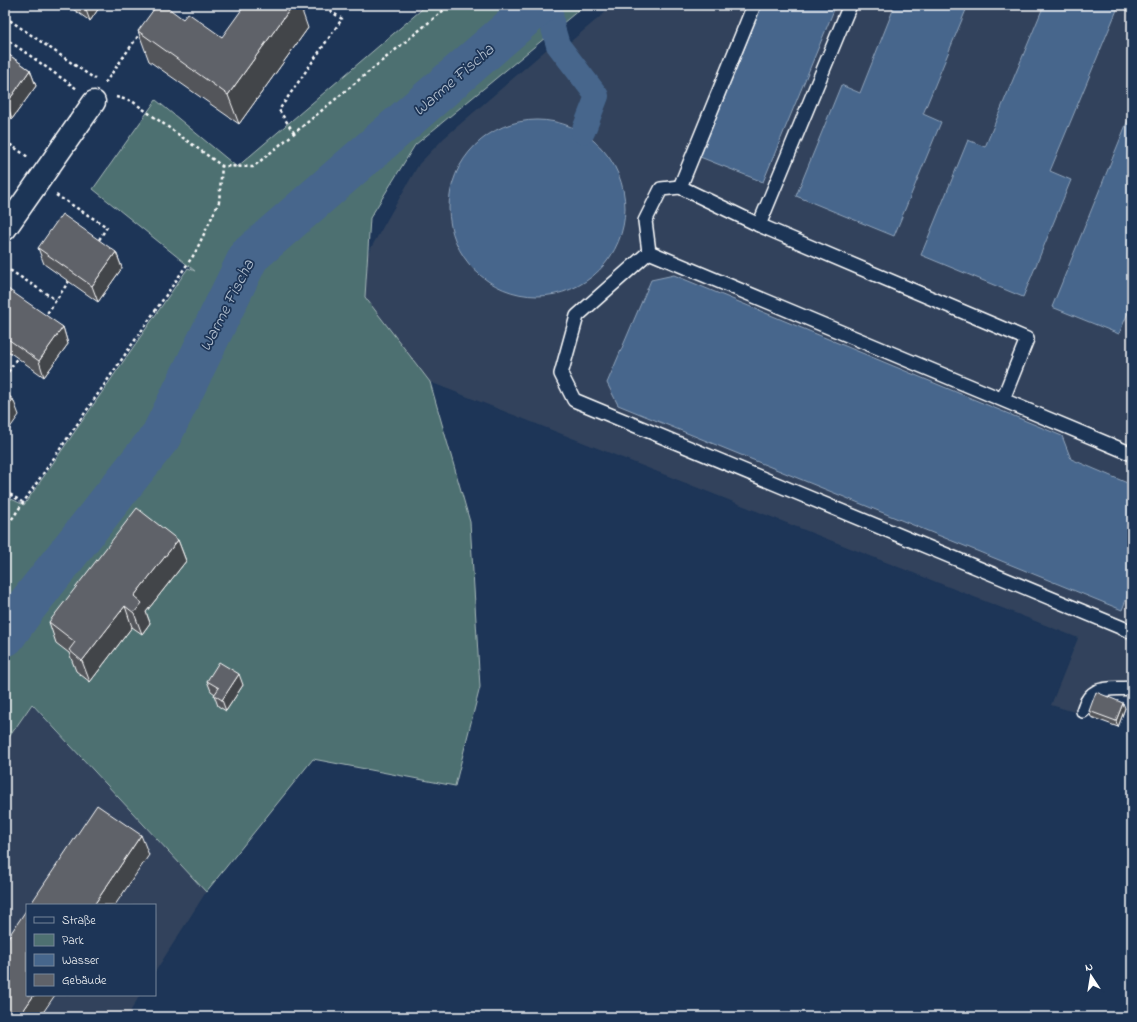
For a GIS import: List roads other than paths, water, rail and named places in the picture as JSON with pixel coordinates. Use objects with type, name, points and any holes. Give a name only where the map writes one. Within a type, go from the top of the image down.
[{"type":"street","points":[[5,229],[102,94]]},
{"type":"lane","points":[[680,187],[754,5]]},
{"type":"lane","points":[[759,225],[850,5]]},
{"type":"lane","points":[[649,252],[646,221],[661,189],[680,187],[759,225],[1027,338],[1003,399]]},
{"type":"lane","points":[[649,252],[1132,454]]},
{"type":"lane","points":[[649,252],[577,316],[561,374],[574,400],[1132,632]]},
{"type":"lane","points":[[1083,711],[1085,703],[1092,694],[1101,689],[1132,688]]},
{"type":"water","points":[[762,5],[836,5],[763,182],[700,157]]},
{"type":"water","points":[[895,5],[968,5],[923,114],[941,122],[894,236],[796,196],[841,85],[860,93]]},
{"type":"water","points":[[1044,5],[1119,5],[1050,171],[1071,180],[1023,297],[921,255],[968,140],[985,147]]},
{"type":"water","points":[[1132,110],[1132,303],[1119,334],[1052,307]]},
{"type":"water","points":[[537,120],[554,122],[571,127],[593,140],[605,152],[618,174],[623,191],[625,208],[623,225],[618,242],[605,264],[593,276],[571,289],[554,294],[537,296],[520,294],[503,289],[481,276],[469,264],[456,242],[451,225],[449,208],[451,191],[456,174],[469,152],[481,140],[503,127],[520,122]]},
{"type":"water","points":[[674,275],[1062,436],[1071,459],[1132,485],[1132,585],[1122,610],[618,405],[607,383],[651,280]]},
{"type":"waterway","name":"Warme Fischa","points":[[5,636],[25,608],[161,436],[249,256],[538,5]]},
{"type":"waterway","points":[[550,5],[553,28],[558,45],[597,96],[583,132]]},
{"type":"waterway","name":"Warme Fischa","points":[[5,611],[25,608]]}]
